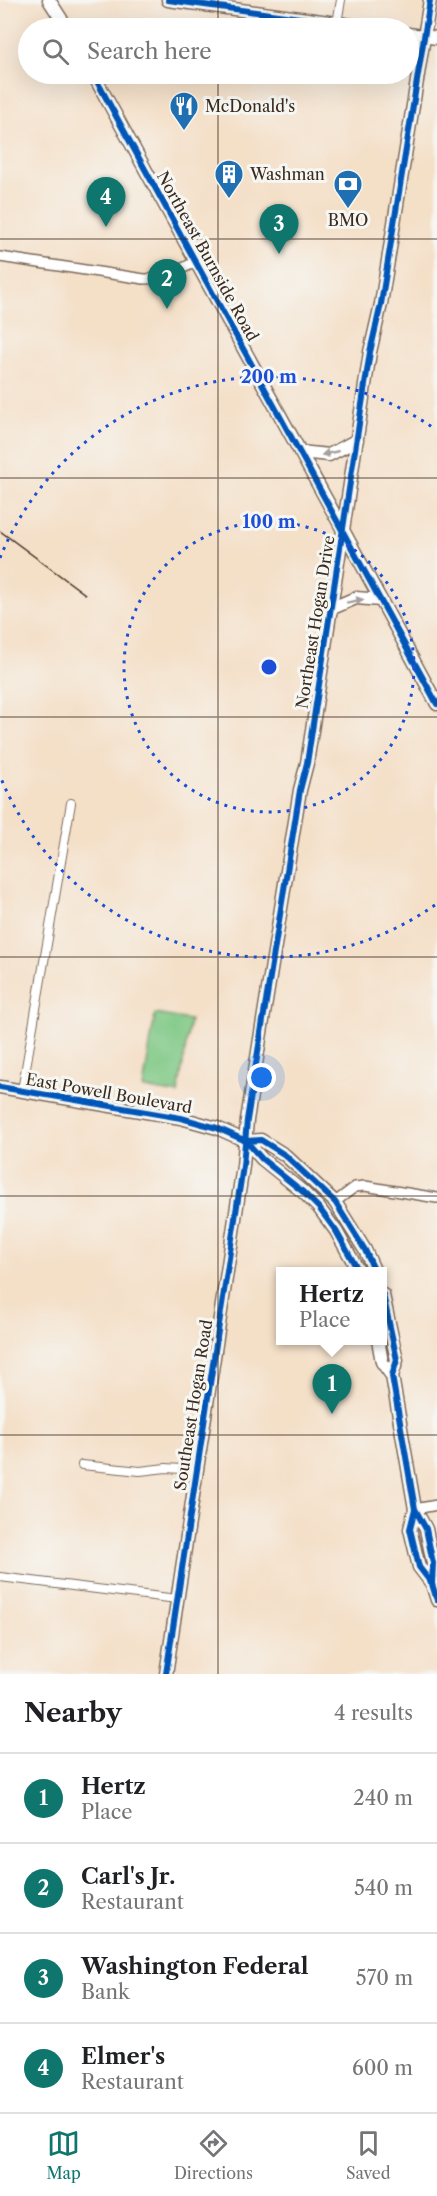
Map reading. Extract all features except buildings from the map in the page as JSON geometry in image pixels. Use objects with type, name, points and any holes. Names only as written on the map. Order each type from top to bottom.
[{"type":"main road","points":[[49,0],[61,18]]},
{"type":"main road","points":[[168,0],[296,18]]},
{"type":"main road","name":"Northeast Hogan Drive","points":[[246,1141],[370,352],[431,37],[430,0]]},
{"type":"main road","name":"Northeast Burnside Road","points":[[99,84],[437,704]]},
{"type":"main road","points":[[300,452],[329,455],[357,440]]},
{"type":"main road","points":[[330,609],[356,598],[381,600]]},
{"type":"main road","name":"East Powell Boulevard","points":[[0,1087],[181,1118],[217,1128],[246,1141],[262,1159],[319,1208],[357,1267]]},
{"type":"main road","name":"East Powell Boulevard","points":[[246,1141],[261,1140],[285,1155],[335,1202],[365,1250],[373,1267]]},
{"type":"main road","name":"Southeast Hogan Road","points":[[166,1674],[246,1141]]},
{"type":"main road","points":[[351,1255],[365,1250]]},
{"type":"main road","points":[[387,1314],[397,1360],[392,1376]]},
{"type":"main road","points":[[379,1345],[382,1362],[392,1376],[415,1509],[426,1529],[433,1563],[432,1584],[437,1600]]},
{"type":"street","points":[[339,18],[342,0]]},
{"type":"street","points":[[0,257],[144,279],[162,277],[196,261]]},
{"type":"street","points":[[22,1090],[71,802]]},
{"type":"street","points":[[335,1202],[360,1186],[437,1198]]},
{"type":"street","points":[[82,1465],[140,1471],[166,1468],[197,1470]]},
{"type":"street","points":[[415,1509],[437,1505]]},
{"type":"street","points":[[0,1577],[177,1599]]},
{"type":"green space","points":[[155,1014],[190,1020],[178,1094],[143,1088]]},
{"type":"tram line","points":[[0,531],[85,594]]},
{"type":"cycle path","points":[[168,0],[300,18]]},
{"type":"cycle path","points":[[419,68],[430,0]]},
{"type":"cycle path","points":[[98,84],[437,704]]},
{"type":"cycle path","points":[[166,1674],[243,1166],[247,1120],[300,790],[307,763],[370,352],[381,304],[416,84]]},
{"type":"cycle path","points":[[0,1087],[181,1118],[217,1128],[246,1141],[262,1159],[319,1208],[336,1231],[356,1267]]},
{"type":"cycle path","points":[[246,1141],[261,1140],[285,1155],[335,1202],[365,1250],[373,1267]]},
{"type":"cycle path","points":[[387,1314],[397,1360],[392,1376],[415,1509],[426,1529],[433,1563],[432,1584]]},
{"type":"cycle path","points":[[415,1509],[410,1529],[419,1567],[432,1584],[437,1600]]},
{"type":"place","name":"McDonald's","points":[[184,132]]},
{"type":"place","name":"Washman","points":[[229,200]]},
{"type":"place","name":"BMO","points":[[348,210]]},
{"type":"place","name":"Elmer's","points":[[106,227]]},
{"type":"place","name":"Washington Federal","points":[[279,254]]},
{"type":"place","name":"Carl's Jr.","points":[[167,309]]},
{"type":"place","name":"Hertz","points":[[332,1414]]}]
